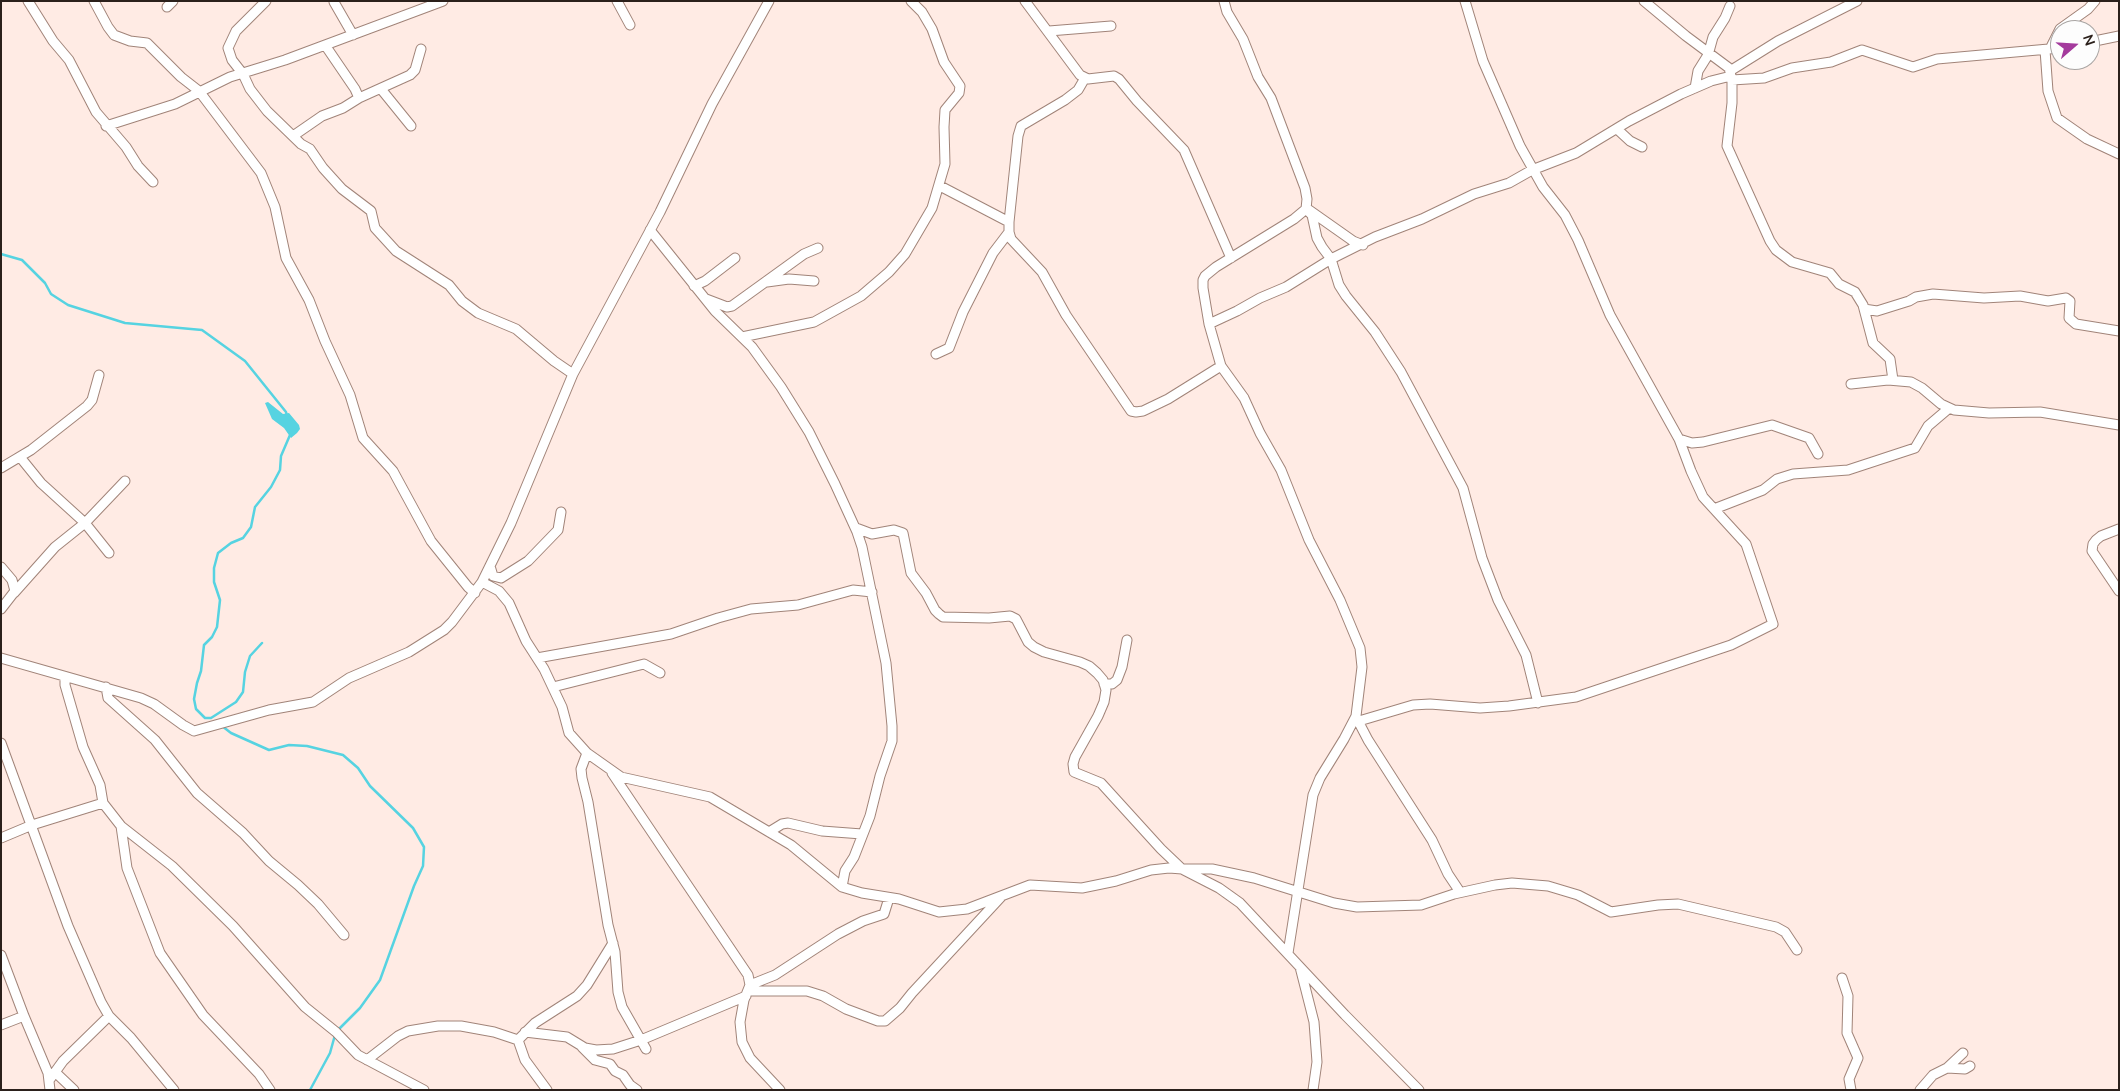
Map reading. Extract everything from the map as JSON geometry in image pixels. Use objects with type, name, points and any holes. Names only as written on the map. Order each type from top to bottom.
[{"type":"street","points":[[94,1],[108,26],[117,37],[148,43],[180,77],[199,91],[265,180],[275,207],[286,258],[309,300],[350,395],[364,438],[393,471],[431,541],[475,593]]},
{"type":"street","points":[[266,1],[236,31],[228,48],[232,60],[243,74],[258,101],[293,136],[310,149],[323,168],[342,189],[371,211],[375,228],[396,251],[449,285],[462,301],[478,313],[516,329],[554,362],[573,374]]},
{"type":"street","points":[[106,126],[186,100],[199,91],[353,35],[418,5],[442,1]]},
{"type":"street","points":[[617,1],[630,25]]},
{"type":"street","points":[[1,658],[106,688],[154,704],[194,731],[242,717],[312,702],[349,678],[409,652],[444,630],[482,582],[511,523],[573,374],[650,230],[712,104],[769,1]]},
{"type":"street","points":[[742,337],[814,322],[861,296],[889,272],[905,254],[932,208],[945,164],[945,110],[959,93],[960,86],[947,67],[932,29],[922,12],[911,1]]},
{"type":"street","points":[[1025,1],[1074,68],[1088,79],[1114,76],[1119,79],[1137,101],[1184,150],[1231,258]]},
{"type":"street","points":[[1224,1],[1226,12],[1243,39],[1258,77],[1275,107],[1305,188],[1306,209],[1312,215],[1320,242],[1331,259],[1339,285],[1375,332],[1401,372],[1462,488],[1482,558],[1498,600],[1526,654],[1538,703]]},
{"type":"street","points":[[1357,719],[1413,705],[1430,704],[1480,708],[1538,703],[1576,697],[1731,645],[1773,624],[1746,544],[1714,509],[1697,486],[1679,439],[1610,315],[1578,240],[1565,215],[1532,170],[1498,99],[1465,1]]},
{"type":"street","points":[[1644,1],[1708,53],[1727,65],[1731,75],[1727,146],[1770,241],[1776,250],[1792,262],[1830,273],[1839,284],[1855,292],[1864,309],[1871,340],[1890,358],[1893,380]]},
{"type":"street","points":[[1209,324],[1286,287],[1331,259],[1363,245],[1375,237],[1422,219],[1474,194],[1508,183],[1532,170],[1576,154],[1617,129],[1695,88],[1731,75],[1778,41],[1857,1]]},
{"type":"street","points":[[2095,1],[2088,9],[2060,29],[2048,50],[2048,92],[2057,118],[2087,140],[2119,154]]},
{"type":"street","points":[[32,2],[53,40],[69,60],[96,112],[106,126],[116,134],[138,166],[153,182]]},
{"type":"street","points":[[334,2],[353,35]]},
{"type":"street","points":[[1695,88],[1698,71],[1708,53],[1713,37],[1730,6]]},
{"type":"street","points":[[1048,31],[1111,26]]},
{"type":"street","points":[[2100,40],[2119,36]]},
{"type":"street","points":[[325,45],[359,98]]},
{"type":"street","points":[[293,136],[322,116],[343,108],[359,98],[413,73],[421,49]]},
{"type":"street","points":[[1731,75],[1764,78],[1792,68],[1842,59],[1862,50],[1914,67],[1932,60],[2048,50]]},
{"type":"street","points":[[1085,78],[1078,90],[1065,100],[1021,126],[1018,136],[1009,232],[1016,245],[1042,272],[1066,315],[1130,411],[1143,410],[1168,398],[1221,366]]},
{"type":"street","points":[[381,89],[411,126]]},
{"type":"street","points":[[1617,129],[1630,141],[1642,147]]},
{"type":"street","points":[[940,186],[1009,222]]},
{"type":"street","points":[[1306,209],[1363,245]]},
{"type":"street","points":[[1288,953],[1313,795],[1320,778],[1357,719],[1362,656],[1340,600],[1309,540],[1281,470],[1260,433],[1244,398],[1221,366],[1209,324],[1203,280],[1208,273],[1306,209]]},
{"type":"street","points":[[650,230],[672,255],[694,286],[742,337],[781,387],[809,432],[856,528],[872,592],[886,663],[892,714],[892,741],[880,776],[870,816],[854,857],[845,871],[842,887]]},
{"type":"street","points":[[936,354],[949,348],[963,312],[993,253],[1009,232]]},
{"type":"street","points":[[705,299],[727,307],[732,306],[804,254],[818,248]]},
{"type":"street","points":[[694,286],[705,281],[735,258]]},
{"type":"street","points":[[766,282],[789,279],[814,281]]},
{"type":"street","points":[[1864,309],[1877,310],[1909,301],[1916,297],[1932,294],[1984,298],[2020,296],[2048,301],[2066,298],[2070,301],[2068,314],[2072,322],[2119,331]]},
{"type":"street","points":[[1,468],[20,457],[87,406],[92,400],[100,375]]},
{"type":"street","points":[[1851,384],[1893,380],[1916,385],[1948,409],[1989,413],[2040,412],[2119,425]]},
{"type":"street","points":[[1714,509],[1763,490],[1784,477],[1793,474],[1848,470],[1915,448],[1928,426],[1948,409]]},
{"type":"street","points":[[1679,439],[1692,443],[1703,442],[1772,425],[1809,438],[1818,454]]},
{"type":"street","points":[[20,457],[41,482],[85,523],[109,553]]},
{"type":"street","points":[[1,609],[54,547],[85,523],[125,482]]},
{"type":"street","points":[[490,566],[494,576],[501,578],[528,561],[558,530],[561,512]]},
{"type":"street","points":[[856,528],[872,534],[894,530],[903,533],[910,572],[943,617],[989,618],[1010,616],[1016,619],[1028,642],[1034,647],[1089,666],[1104,684],[1106,690],[1104,702],[1075,757],[1073,764],[1074,772],[1101,782],[1145,832],[1182,869],[1219,888],[1240,903],[1345,1016],[1419,1090]]},
{"type":"street","points":[[2119,529],[2101,536],[2093,544],[2092,551],[2119,591]]},
{"type":"street","points":[[1,567],[12,580],[14,593]]},
{"type":"street","points":[[501,578],[508,603],[526,641],[553,687],[562,707],[569,732],[587,753],[621,777],[710,798],[791,845],[842,887],[862,893],[920,905],[939,912],[967,909],[1030,886],[1082,888],[1116,881],[1151,870],[1168,868],[1212,869],[1254,878],[1334,903],[1357,907],[1421,905],[1460,892],[1495,885],[1530,884],[1548,886],[1570,892],[1610,912],[1658,904],[1687,905],[1717,914],[1776,927],[1785,932],[1797,950]]},
{"type":"street","points":[[482,582],[499,591],[508,603]]},
{"type":"street","points":[[537,658],[672,634],[751,609],[798,605],[853,590],[872,592]]},
{"type":"street","points":[[1104,684],[1112,684],[1117,680],[1122,667],[1127,640]]},
{"type":"street","points":[[553,687],[644,664],[660,673]]},
{"type":"street","points":[[65,677],[65,685],[83,747],[100,785],[103,803],[121,826],[172,866],[233,926],[305,1007],[336,1032],[358,1055],[424,1090]]},
{"type":"street","points":[[106,688],[108,698],[155,740],[197,793],[243,833],[269,861],[318,904],[344,934]]},
{"type":"street","points":[[1357,719],[1381,762],[1432,840],[1448,874],[1460,892]]},
{"type":"street","points":[[1,743],[88,975],[109,1016],[131,1038],[174,1090]]},
{"type":"street","points":[[587,753],[582,769],[582,778],[588,802],[608,925],[617,960],[618,992],[621,1002],[646,1049]]},
{"type":"street","points":[[610,770],[748,975],[748,991],[740,1022],[742,1042],[750,1058],[780,1090]]},
{"type":"street","points":[[1,838],[32,825],[103,803]]},
{"type":"street","points":[[769,832],[782,824],[788,823],[822,832],[862,834]]},
{"type":"street","points":[[121,826],[126,868],[160,952],[203,1015],[259,1074],[270,1090]]},
{"type":"street","points":[[748,991],[807,992],[823,996],[846,1009],[878,1021],[885,1021],[900,1008],[1003,895]]},
{"type":"street","points":[[525,1032],[566,1037],[585,1048],[604,1050],[618,1048],[641,1040],[748,991],[838,934],[864,921],[884,914],[889,898]]},
{"type":"street","points":[[518,1040],[525,1032],[578,996],[613,943]]},
{"type":"street","points":[[1,955],[24,1016],[52,1075],[74,1090]]},
{"type":"street","points":[[1299,966],[1314,1022],[1317,1062],[1313,1090]]},
{"type":"street","points":[[1842,978],[1848,996],[1848,1032],[1858,1058],[1849,1079],[1851,1090]]},
{"type":"street","points":[[1,1024],[24,1016]]},
{"type":"street","points":[[50,1090],[52,1075],[75,1048],[109,1016]]},
{"type":"street","points":[[367,1060],[398,1036],[408,1031],[429,1027],[461,1026],[494,1032],[518,1040]]},
{"type":"street","points":[[518,1040],[525,1060],[547,1090]]},
{"type":"street","points":[[578,1044],[595,1060],[610,1064],[615,1072],[623,1076],[637,1090]]},
{"type":"street","points":[[1920,1090],[1928,1078],[1947,1068],[1963,1053]]},
{"type":"street","points":[[1947,1068],[1965,1069],[1970,1066]]},
{"type":"water","points":[[268,402],[283,414],[289,413],[299,425],[300,429],[291,438],[284,428],[272,419],[265,403]]},
{"type":"waterway","points":[[1,254],[22,260],[45,283],[51,294],[68,305],[125,323],[202,330],[245,361],[286,412],[287,416]]},
{"type":"waterway","points":[[262,643],[250,656],[245,672],[243,692],[236,702],[211,718],[205,718],[196,709],[194,699],[201,671],[204,645],[212,637],[217,627],[220,600],[214,582],[214,568],[218,553],[231,543],[243,538],[251,527],[255,507],[271,487],[280,470],[281,456],[290,435]]},
{"type":"waterway","points":[[222,726],[231,733],[269,750],[289,745],[307,746],[343,755],[358,768],[370,786],[413,828],[424,847],[423,866],[380,980],[360,1008],[338,1030]]},
{"type":"waterway","points":[[310,1090],[330,1053],[335,1035]]}]
